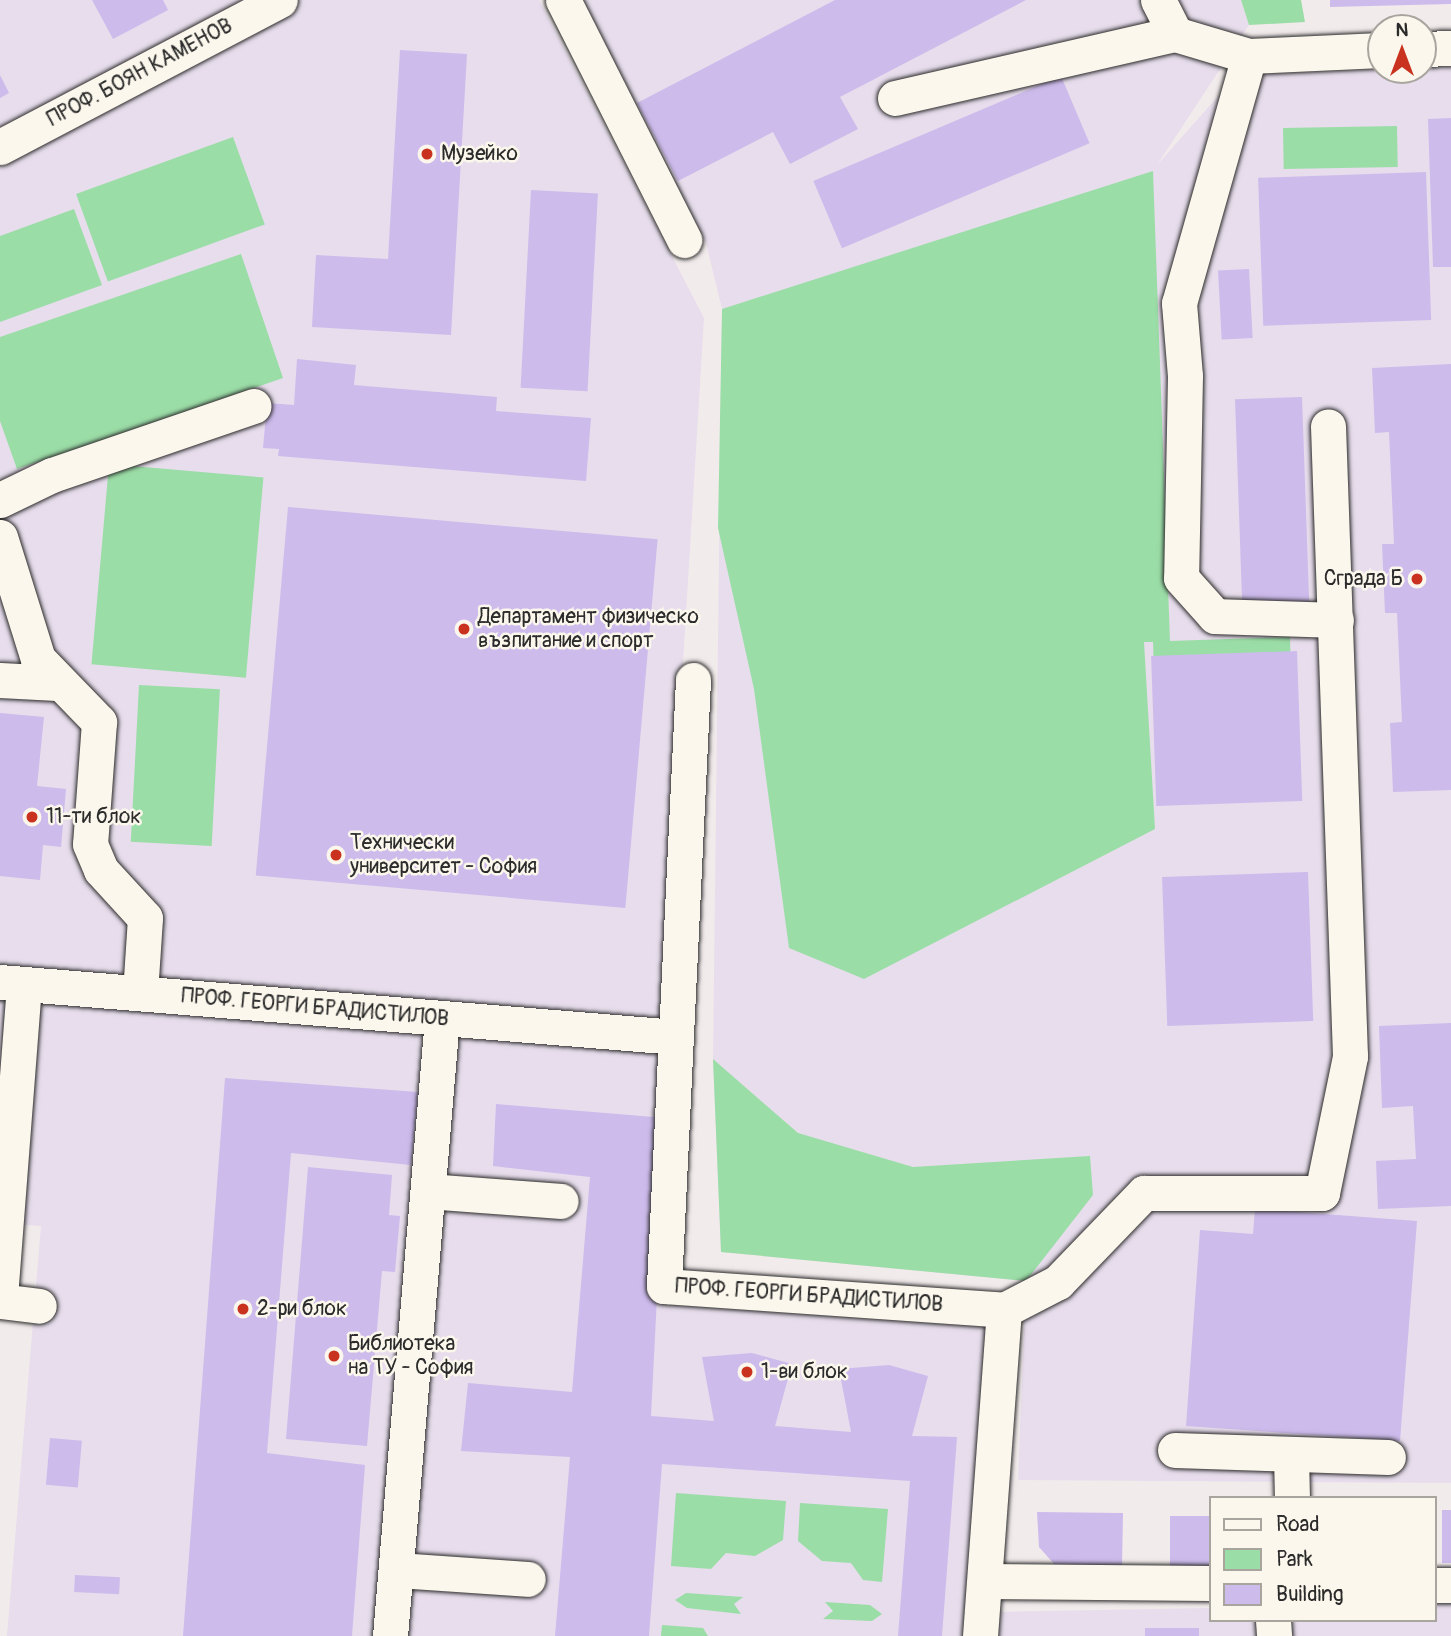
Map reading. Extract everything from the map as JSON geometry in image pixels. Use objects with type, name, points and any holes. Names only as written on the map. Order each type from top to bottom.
[{"type":"street","name":"ПРОФ. БОЯН КАМЕНОВ","points":[[0,147],[281,0]]},
{"type":"street","points":[[563,0],[684,240]]},
{"type":"street","points":[[1158,0],[1175,34]]},
{"type":"street","points":[[894,98],[1175,34],[1249,56],[1367,52]]},
{"type":"street","points":[[1249,56],[1179,303],[1185,376],[1181,578],[1215,616],[1336,620]]},
{"type":"street","points":[[0,500],[52,475],[254,406]]},
{"type":"street","points":[[980,1636],[1004,1310],[1058,1282],[1144,1194],[1322,1193],[1350,1056],[1328,426]]},
{"type":"street","points":[[0,537],[21,619],[38,659],[57,683],[99,722],[89,844],[101,870],[145,918],[140,993]]},
{"type":"street","points":[[0,680],[57,683]]},
{"type":"street","points":[[676,1037],[693,680]]},
{"type":"street","points":[[12,983],[0,1299],[39,1306]]},
{"type":"street","name":"ПРОФ. ГЕОРГИ БРАДИСТИЛОВ","points":[[12,983],[676,1037],[664,1286],[1004,1310]]},
{"type":"street","points":[[390,1636],[442,1018]]},
{"type":"street","points":[[428,1191],[561,1201]]},
{"type":"street","points":[[1175,1450],[1388,1457]]},
{"type":"street","points":[[1291,1455],[1292,1496]]},
{"type":"street","points":[[397,1570],[528,1579]]},
{"type":"street","points":[[985,1581],[1210,1583]]},
{"type":"shaded area","name":"Технически университет - София","points":[[0,0],[539,0],[704,318],[644,1303],[990,1327],[964,1636],[7,1636],[41,1226],[0,1223]]},
{"type":"shaded area","points":[[576,0],[1241,0],[1249,25],[1157,165],[1237,75],[1367,70],[1367,84],[1437,84],[1437,68],[1451,67],[1451,1483],[1018,1480],[1026,1281],[721,1252],[713,1059],[722,309],[706,243]]},
{"type":"shaded area","points":[[1437,1604],[1451,1604],[1451,1636],[990,1636],[991,1612],[1210,1608],[1210,1622],[1437,1622]]},
{"type":"green space","points":[[1241,0],[1301,0],[1305,22],[1249,25]]},
{"type":"green space","points":[[1397,126],[1398,167],[1284,169],[1283,128]]},
{"type":"green space","points":[[233,137],[265,224],[108,282],[76,194]]},
{"type":"green space","points":[[1153,171],[1170,641],[1290,637],[1294,794],[1158,798],[1153,642],[1144,642],[1155,829],[864,979],[789,948],[754,689],[718,528],[722,309]]},
{"type":"green space","points":[[74,209],[102,285],[0,322],[0,236]]},
{"type":"green space","points":[[241,254],[283,378],[17,469],[0,421],[0,337]]},
{"type":"green space","points":[[109,464],[263,478],[246,678],[91,664]]},
{"type":"green space","points":[[139,685],[220,689],[212,846],[131,842]]},
{"type":"green space","points":[[713,1059],[798,1133],[913,1167],[1090,1156],[1093,1195],[1026,1281],[721,1252]]},
{"type":"green space","points":[[676,1493],[786,1501],[783,1540],[755,1556],[726,1553],[711,1569],[671,1566]]},
{"type":"green space","points":[[800,1503],[888,1509],[882,1582],[863,1580],[851,1563],[822,1561],[798,1541]]},
{"type":"green space","points":[[686,1593],[743,1597],[734,1604],[741,1614],[687,1608],[675,1600]]},
{"type":"green space","points":[[825,1602],[870,1605],[882,1614],[872,1621],[823,1619],[833,1611]]},
{"type":"green space","points":[[662,1625],[703,1628],[708,1636],[661,1636]]},
{"type":"building","points":[[92,0],[163,0],[168,10],[113,39]]},
{"type":"building","points":[[835,0],[1026,0],[840,97],[858,129],[790,164],[773,132],[678,181],[637,103]]},
{"type":"building","points":[[1330,0],[1451,0],[1451,4],[1330,7]]},
{"type":"building","name":"Музейко","points":[[400,50],[467,54],[451,335],[312,327],[316,255],[388,259]]},
{"type":"building","points":[[0,75],[9,93],[0,98]]},
{"type":"building","points":[[1061,76],[1090,143],[842,248],[813,181]]},
{"type":"building","points":[[1451,118],[1451,267],[1433,267],[1428,119]]},
{"type":"building","points":[[1426,172],[1431,320],[1263,326],[1258,178]]},
{"type":"building","points":[[531,190],[598,194],[588,391],[521,388]]},
{"type":"building","points":[[1249,269],[1253,338],[1222,340],[1218,271]]},
{"type":"building","points":[[297,359],[356,365],[354,385],[497,397],[496,411],[591,418],[586,481],[278,456],[279,449],[263,448],[267,403],[294,405]]},
{"type":"building","name":"Сграда Б","points":[[1451,364],[1451,790],[1393,792],[1390,723],[1402,722],[1397,613],[1385,613],[1382,544],[1394,544],[1389,432],[1375,433],[1372,368]]},
{"type":"building","points":[[1302,397],[1309,606],[1242,608],[1235,399]]},
{"type":"building","name":"Департамент физическо възпитание и спорт","points":[[288,507],[658,539],[625,908],[256,876]]},
{"type":"building","points":[[1297,651],[1302,801],[1156,806],[1151,656]]},
{"type":"building","name":"11-ти блок","points":[[0,713],[44,717],[37,786],[66,789],[61,847],[43,845],[40,880],[0,876]]},
{"type":"building","points":[[1308,872],[1313,1021],[1167,1026],[1162,877]]},
{"type":"building","points":[[1451,1023],[1451,1206],[1378,1209],[1376,1161],[1416,1159],[1413,1106],[1382,1108],[1379,1026]]},
{"type":"building","name":"2-ри блок","points":[[225,1078],[418,1092],[411,1165],[291,1153],[267,1453],[365,1465],[352,1636],[183,1636]]},
{"type":"building","name":"1-ви блок","points":[[496,1104],[666,1118],[651,1416],[714,1421],[702,1357],[752,1353],[792,1364],[775,1426],[851,1432],[839,1369],[889,1365],[928,1376],[912,1436],[957,1437],[942,1636],[898,1636],[910,1481],[662,1464],[649,1636],[555,1636],[570,1457],[461,1451],[468,1383],[572,1392],[590,1177],[493,1166]]},
{"type":"building","name":"Библиотека на ТУ - София","points":[[308,1167],[392,1175],[389,1215],[400,1216],[395,1272],[382,1271],[367,1446],[286,1439]]},
{"type":"building","points":[[1255,1209],[1417,1221],[1400,1441],[1186,1426],[1200,1230],[1253,1234]]},
{"type":"building","points":[[50,1438],[82,1441],[78,1488],[46,1485]]},
{"type":"building","points":[[1442,1510],[1451,1510],[1451,1563],[1442,1563]]},
{"type":"building","points":[[1037,1512],[1123,1513],[1122,1566],[1055,1565],[1039,1547]]},
{"type":"building","points":[[1170,1516],[1210,1516],[1210,1568],[1170,1568]]},
{"type":"building","points":[[75,1575],[120,1577],[119,1594],[74,1592]]},
{"type":"building","points":[[1145,1628],[1199,1628],[1199,1636],[1145,1636]]},
{"type":"place","name":"Музейко","points":[[427,154]]},
{"type":"place","name":"Сграда Б","points":[[1417,579]]},
{"type":"place","name":"Департамент физическо възпитание и спорт","points":[[464,629]]},
{"type":"place","name":"11-ти блок","points":[[32,817]]},
{"type":"place","name":"Технически университет - София","points":[[336,855]]},
{"type":"place","name":"2-ри блок","points":[[243,1309]]},
{"type":"place","name":"Библиотека на ТУ - София","points":[[334,1356]]},
{"type":"place","name":"1-ви блок","points":[[747,1372]]}]
